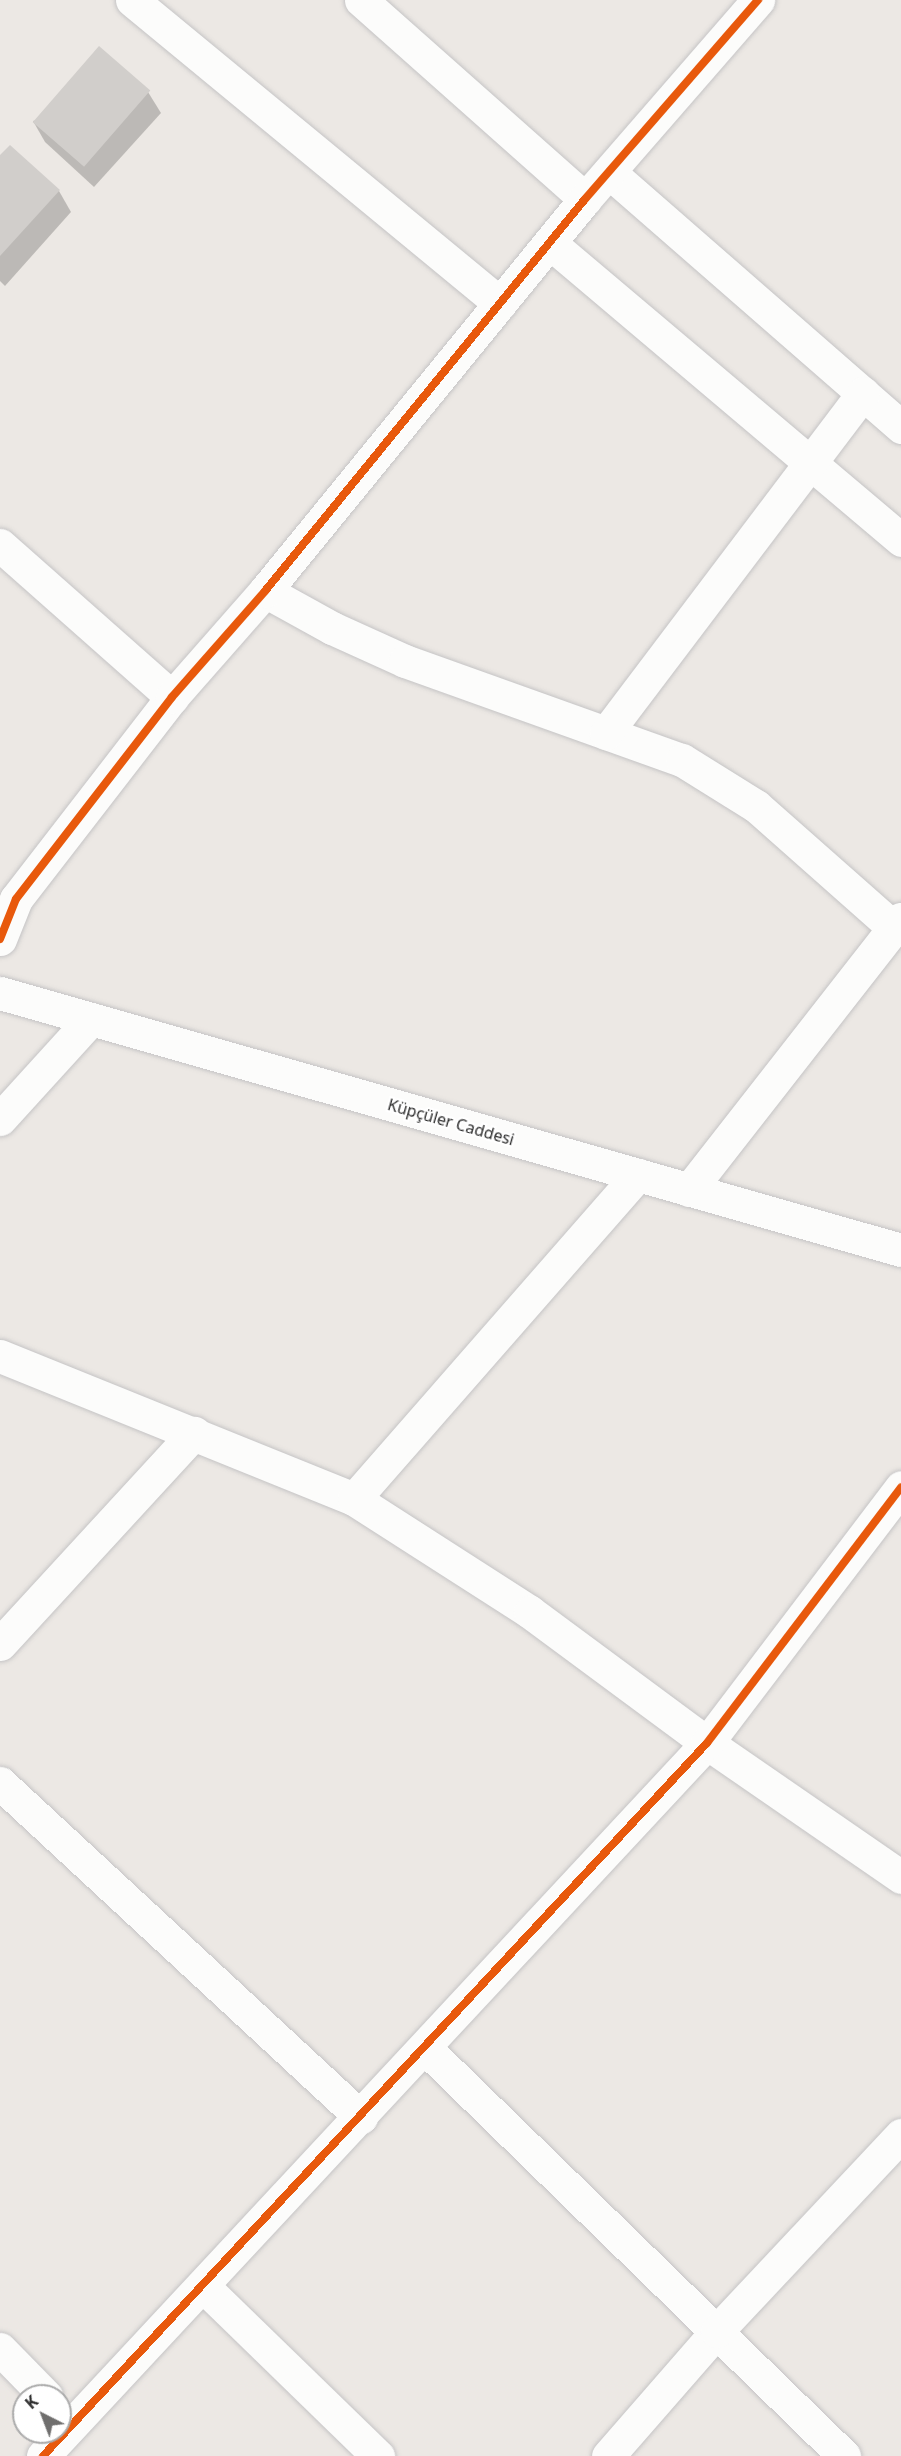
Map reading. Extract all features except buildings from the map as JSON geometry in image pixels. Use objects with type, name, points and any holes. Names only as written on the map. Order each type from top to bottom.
[{"type":"street","points":[[132,0],[500,303]]},
{"type":"street","points":[[361,0],[585,200]]},
{"type":"street","points":[[0,939],[16,899],[172,697],[265,591],[585,200],[758,0]]},
{"type":"street","points":[[609,172],[901,427]]},
{"type":"street","points":[[550,243],[901,540]]},
{"type":"street","points":[[606,733],[812,465],[862,393]]},
{"type":"street","points":[[0,545],[172,697]]},
{"type":"street","points":[[265,591],[332,628],[405,661],[682,760],[756,806],[898,924],[689,1190]]},
{"type":"street","name":"Küpçüler Caddesi","points":[[0,993],[901,1250]]},
{"type":"street","points":[[0,1119],[91,1019]]},
{"type":"street","points":[[354,1499],[638,1175]]},
{"type":"street","points":[[0,1356],[354,1499],[530,1612],[707,1743],[901,1877]]},
{"type":"street","points":[[0,1644],[194,1433]]},
{"type":"street","points":[[72,2412],[204,2287],[707,1743],[901,1487]]},
{"type":"street","points":[[0,1783],[361,2117]]},
{"type":"street","points":[[425,2048],[843,2456]]},
{"type":"street","points":[[608,2456],[717,2331],[901,2135]]},
{"type":"street","points":[[204,2287],[378,2456]]},
{"type":"street","points":[[0,2349],[34,2384]]},
{"type":"cycle path","points":[[0,939],[16,899],[172,697],[265,591],[585,199],[758,0]]},
{"type":"cycle path","points":[[43,2456],[707,1743],[901,1487]]}]
